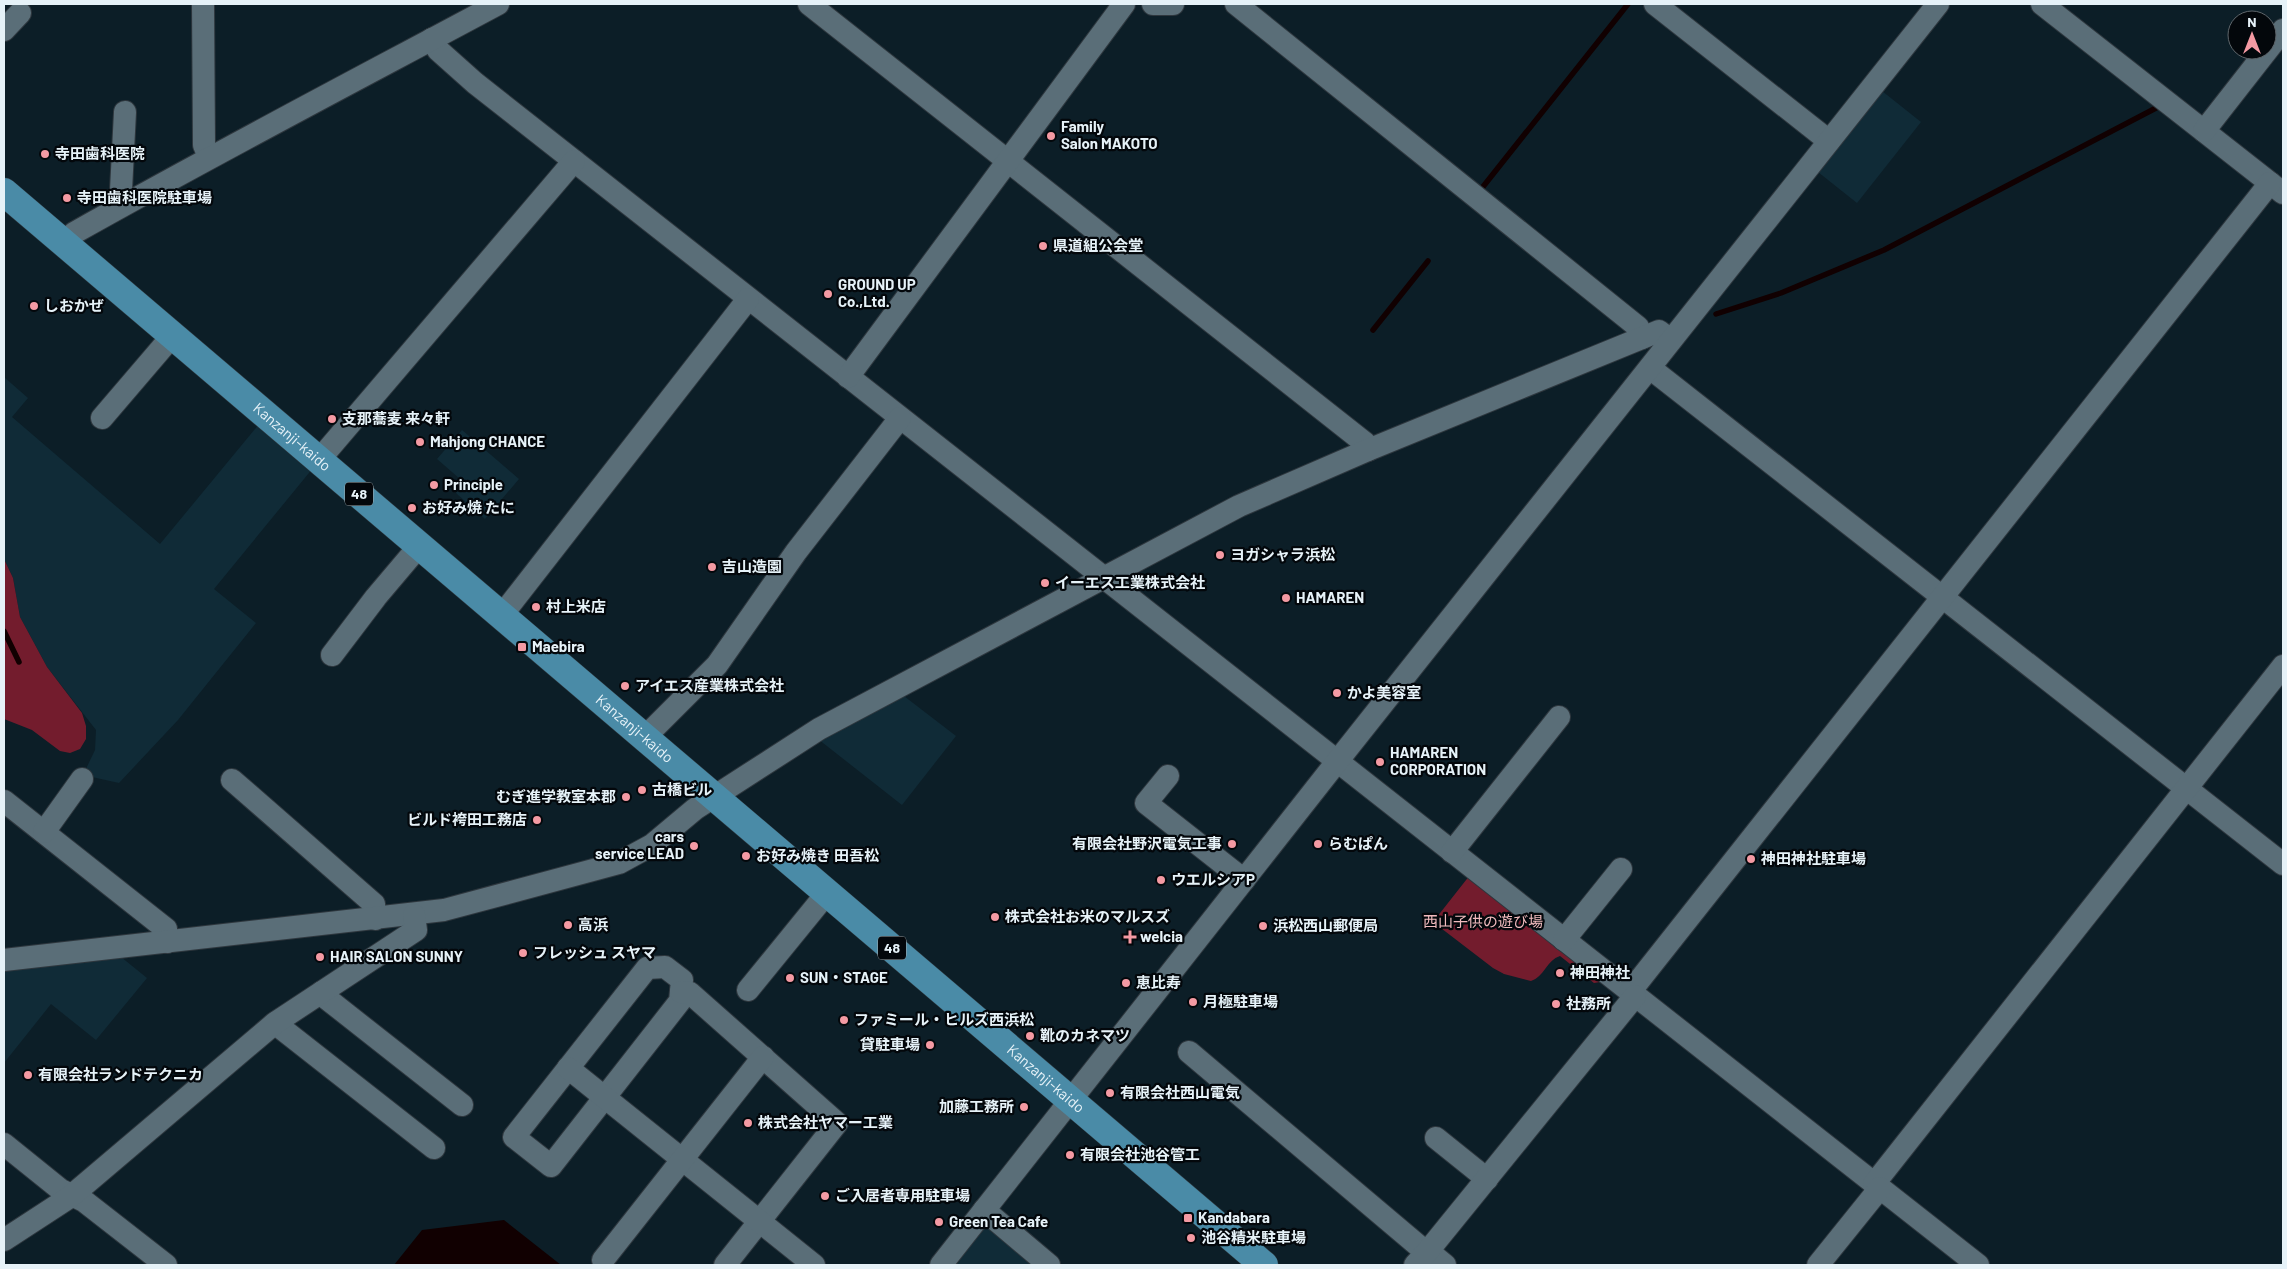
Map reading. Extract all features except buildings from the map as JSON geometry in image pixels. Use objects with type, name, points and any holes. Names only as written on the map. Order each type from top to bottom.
[{"type":"main road","name":"Kanzanji-kaido","points":[[4,192],[1264,1265]]},
{"type":"street","points":[[203,4],[204,145],[209,157]]},
{"type":"street","points":[[65,244],[74,233],[209,157],[276,124],[498,4]]},
{"type":"street","points":[[809,4],[1365,443],[1368,450]]},
{"type":"street","points":[[848,377],[1124,4]]},
{"type":"street","points":[[1153,4],[1173,4]]},
{"type":"street","points":[[1236,4],[1638,327],[1642,338]]},
{"type":"street","points":[[1655,4],[1829,141]]},
{"type":"street","points":[[941,1265],[1337,761],[1938,4]]},
{"type":"street","points":[[1189,1052],[1429,1259],[1487,1179],[1943,597],[2277,188],[2042,4]]},
{"type":"street","points":[[4,30],[20,13]]},
{"type":"street","points":[[2204,131],[2283,30]]},
{"type":"street","points":[[432,39],[438,50],[476,83],[748,299],[1978,1265]]},
{"type":"street","points":[[125,112],[121,190],[128,202]]},
{"type":"street","points":[[319,460],[574,161]]},
{"type":"street","points":[[502,615],[748,299]]},
{"type":"street","points":[[4,960],[414,915],[469,905],[619,863],[652,845],[714,796],[819,729],[1240,506],[1368,450],[1659,331],[1671,340]]},
{"type":"street","points":[[102,418],[173,335]]},
{"type":"street","points":[[1650,368],[2283,864]]},
{"type":"street","points":[[646,737],[717,666],[796,552],[900,418]]},
{"type":"street","points":[[332,655],[376,597],[420,545]]},
{"type":"street","points":[[1818,1265],[1877,1186],[2283,666]]},
{"type":"street","points":[[1452,852],[1559,717]]},
{"type":"street","points":[[1168,776],[1146,803],[1244,880]]},
{"type":"street","points":[[44,832],[82,779]]},
{"type":"street","points":[[232,780],[374,904],[376,919]]},
{"type":"street","points":[[4,801],[166,929],[167,942]]},
{"type":"street","points":[[1564,940],[1621,868]]},
{"type":"street","points":[[748,990],[828,893]]},
{"type":"street","points":[[4,1240],[73,1195],[277,1022],[416,930],[414,915]]},
{"type":"street","points":[[665,967],[682,980],[681,992],[680,1001],[551,1166],[514,1137],[647,968],[665,967]]},
{"type":"street","points":[[322,992],[326,998],[462,1105]]},
{"type":"street","points":[[681,992],[690,993],[837,1123],[725,1265]]},
{"type":"street","points":[[277,1022],[281,1028],[434,1148]]},
{"type":"street","points":[[603,1260],[763,1057]]},
{"type":"street","points":[[568,1068],[814,1265]]},
{"type":"street","points":[[1436,1138],[1487,1179]]},
{"type":"street","points":[[4,1144],[61,1190],[84,1201],[166,1265]]},
{"type":"street","points":[[984,1210],[1049,1265]]},
{"type":"shaded area","points":[[1882,91],[1921,122],[1857,203],[1818,172]]},
{"type":"shaded area","points":[[4,377],[28,398],[12,417],[160,544],[260,423],[313,468],[214,589],[256,623],[178,720],[119,783],[83,775],[95,750],[96,730],[47,667],[20,617],[13,578],[4,559]]},
{"type":"shaded area","points":[[462,430],[519,479],[485,519],[457,494],[453,488],[460,479],[437,459]]},
{"type":"shaded area","points":[[900,693],[956,736],[902,805],[818,739]]},
{"type":"shaded area","points":[[121,957],[147,978],[96,1040],[51,1004],[4,1063],[4,970]]},
{"type":"shaded area","points":[[504,1220],[561,1265],[394,1265],[422,1230]]},
{"type":"shaded area","points":[[988,1223],[1042,1265],[955,1265]]},
{"type":"green space","points":[[4,559],[13,578],[20,617],[47,667],[82,713],[86,726],[86,739],[80,749],[70,753],[60,751],[32,730],[4,719]]},
{"type":"green space","name":"西山子供の遊び場","points":[[1470,875],[1600,979],[1600,982],[1594,983],[1560,956],[1531,981],[1504,974],[1493,968],[1433,922]]},
{"type":"waterway","points":[[1482,188],[1628,4]]},
{"type":"waterway","points":[[1716,314],[1781,293],[1884,250],[2156,108]]},
{"type":"waterway","points":[[1373,330],[1428,261]]},
{"type":"waterway","points":[[4,631],[19,662]]},
{"type":"place","name":"Family Salon MAKOTO","points":[[1051,136]]},
{"type":"place","name":"寺田歯科医院","points":[[45,154]]},
{"type":"place","name":"寺田歯科医院駐車場","points":[[67,198]]},
{"type":"place","name":"県道組公会堂","points":[[1043,246]]},
{"type":"place","name":"GROUND UP Co.,Ltd.","points":[[828,294]]},
{"type":"place","name":"しおかぜ","points":[[34,306]]},
{"type":"place","name":"支那蕎麦 来々軒","points":[[332,419]]},
{"type":"place","name":"Mahjong CHANCE","points":[[420,442]]},
{"type":"place","name":"Principle","points":[[434,485]]},
{"type":"place","name":"お好み焼 たに","points":[[412,508]]},
{"type":"place","name":"ヨガシャラ浜松","points":[[1220,555]]},
{"type":"place","name":"吉山造園","points":[[712,567]]},
{"type":"place","name":"イーエス工業株式会社","points":[[1045,583]]},
{"type":"place","name":"HAMAREN","points":[[1286,598]]},
{"type":"place","name":"村上米店","points":[[536,607]]},
{"type":"place","name":"Maebira","points":[[522,647]]},
{"type":"place","name":"アイエス産業株式会社","points":[[625,686]]},
{"type":"place","name":"かよ美容室","points":[[1337,693]]},
{"type":"place","name":"HAMAREN CORPORATION","points":[[1380,762]]},
{"type":"place","name":"古橋ビル","points":[[642,790]]},
{"type":"place","name":"むぎ進学教室本郡","points":[[626,797]]},
{"type":"place","name":"ビルド袴田工務店","points":[[537,820]]},
{"type":"place","name":"有限会社野沢電気工事","points":[[1232,844]]},
{"type":"place","name":"らむぱん","points":[[1318,844]]},
{"type":"place","name":"cars service LEAD","points":[[694,846]]},
{"type":"place","name":"お好み焼き 田吾松","points":[[746,856]]},
{"type":"place","name":"神田神社駐車場","points":[[1751,859]]},
{"type":"place","name":"ウエルシアP","points":[[1161,880]]},
{"type":"place","name":"株式会社お米のマルスズ","points":[[995,917]]},
{"type":"place","name":"高浜","points":[[568,925]]},
{"type":"place","name":"浜松西山郵便局","points":[[1263,926]]},
{"type":"place","name":"welcia","points":[[1130,937]]},
{"type":"place","name":"フレッシュ スヤマ","points":[[523,953]]},
{"type":"place","name":"HAIR SALON SUNNY","points":[[320,957]]},
{"type":"place","name":"神田神社","points":[[1560,973]]},
{"type":"place","name":"SUN・STAGE","points":[[790,978]]},
{"type":"place","name":"恵比寿","points":[[1126,983]]},
{"type":"place","name":"月極駐車場","points":[[1193,1002]]},
{"type":"place","name":"社務所","points":[[1556,1004]]},
{"type":"place","name":"ファミール・ヒルズ西浜松","points":[[844,1020]]},
{"type":"place","name":"靴のカネマツ","points":[[1030,1036]]},
{"type":"place","name":"貸駐車場","points":[[930,1045]]},
{"type":"place","name":"有限会社ランドテクニカ","points":[[28,1075]]},
{"type":"place","name":"有限会社西山電気","points":[[1110,1093]]},
{"type":"place","name":"加藤工務所","points":[[1024,1107]]},
{"type":"place","name":"株式会社ヤマー工業","points":[[748,1123]]},
{"type":"place","name":"有限会社池谷管工","points":[[1070,1155]]},
{"type":"place","name":"ご入居者専用駐車場","points":[[825,1196]]},
{"type":"place","name":"Kandabara","points":[[1188,1218]]},
{"type":"place","name":"Green Tea Cafe","points":[[939,1222]]},
{"type":"place","name":"池谷精米駐車場","points":[[1191,1238]]}]
